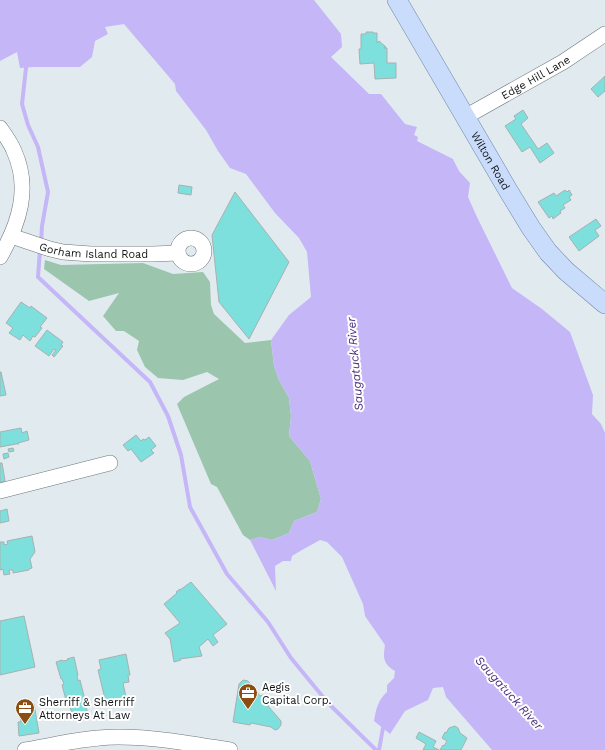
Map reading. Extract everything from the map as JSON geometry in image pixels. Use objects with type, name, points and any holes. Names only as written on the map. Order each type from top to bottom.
[{"type":"main road","name":"Wilton Road","points":[[397,0],[531,228],[543,245],[566,271],[605,304]]},
{"type":"street","name":"Edge Hill Lane","points":[[465,117],[563,62],[605,34]]},
{"type":"street","points":[[0,128],[14,152],[22,178],[22,203],[18,238],[1,253]]},
{"type":"street","name":"Gorham Island Road","points":[[18,238],[63,252],[91,254],[178,253]]},
{"type":"street","points":[[0,491],[110,463]]},
{"type":"street","points":[[34,749],[63,747],[104,738],[117,737],[169,740],[230,750]]},
{"type":"green space","points":[[45,260],[61,265],[143,263],[173,274],[203,272],[210,282],[211,305],[214,314],[245,343],[271,340],[274,366],[279,380],[289,398],[291,416],[289,436],[310,461],[321,499],[317,512],[294,521],[289,533],[272,540],[260,537],[250,540],[243,535],[217,487],[211,484],[177,404],[184,397],[219,379],[207,372],[183,380],[158,378],[145,367],[137,350],[139,341],[124,331],[116,331],[103,316],[119,293],[89,301],[44,269]]},
{"type":"water","name":"Saugatuck River","points":[[0,0],[314,0],[341,34],[342,47],[331,57],[369,94],[381,94],[405,124],[417,127],[414,135],[418,137],[417,141],[453,159],[459,171],[470,183],[468,197],[512,288],[542,309],[570,332],[593,395],[592,414],[601,424],[605,433],[605,750],[492,750],[446,697],[443,687],[433,688],[428,700],[405,711],[390,734],[374,721],[378,705],[381,698],[387,692],[387,685],[394,678],[395,671],[386,663],[384,657],[385,645],[365,616],[363,604],[342,557],[327,542],[320,540],[292,556],[291,561],[283,561],[275,566],[276,591],[250,540],[260,537],[272,540],[289,533],[294,521],[317,512],[321,499],[310,461],[289,436],[291,416],[289,398],[279,380],[274,366],[271,340],[289,315],[311,297],[307,252],[299,238],[275,213],[246,174],[230,168],[206,130],[176,91],[175,84],[124,24],[105,27],[108,34],[95,41],[92,57],[80,67],[20,68],[17,52],[0,61]]},
{"type":"building","points":[[366,32],[377,33],[377,43],[379,41],[386,47],[384,48],[387,48],[387,63],[396,63],[396,78],[375,79],[374,63],[360,64],[359,49],[361,49],[361,34],[366,34]]},
{"type":"building","points":[[605,76],[605,91],[598,97],[591,89]]},
{"type":"building","points":[[523,110],[528,118],[521,124],[538,149],[547,143],[554,153],[540,163],[530,147],[522,152],[505,126],[516,119],[514,116]]},
{"type":"building","points":[[179,185],[192,187],[191,195],[178,193]]},
{"type":"building","points":[[565,190],[567,192],[569,190],[572,195],[569,197],[571,200],[563,205],[565,208],[560,211],[561,213],[553,219],[552,216],[549,218],[538,202],[554,193],[556,196]]},
{"type":"building","points":[[235,192],[289,262],[249,339],[219,302],[212,235]]},
{"type":"building","points":[[596,219],[601,226],[595,230],[599,236],[579,251],[569,237]]},
{"type":"building","points":[[21,302],[30,308],[31,306],[47,318],[40,327],[42,328],[30,341],[23,335],[20,340],[9,333],[13,328],[6,323]]},
{"type":"building","points":[[47,330],[63,342],[61,345],[63,346],[54,357],[52,355],[56,350],[54,349],[49,356],[35,346]]},
{"type":"building","points":[[0,372],[6,395],[0,396]]},
{"type":"building","points":[[21,428],[22,433],[27,431],[29,440],[18,443],[19,444],[0,447],[0,432]]},
{"type":"building","points":[[136,435],[141,441],[149,437],[156,446],[151,450],[154,453],[141,462],[131,449],[128,451],[123,445]]},
{"type":"building","points":[[13,448],[14,451],[9,452],[8,449]]},
{"type":"building","points":[[8,453],[9,457],[4,459],[3,454]]},
{"type":"building","points":[[0,463],[2,463],[5,481],[1,482],[1,484],[0,484]]},
{"type":"building","points":[[7,509],[9,521],[0,523],[0,511]]},
{"type":"building","points":[[32,536],[35,552],[30,559],[32,568],[13,573],[13,570],[9,570],[10,574],[4,575],[3,569],[0,570],[0,542],[4,542],[4,545],[8,544],[7,541]]},
{"type":"building","points":[[191,582],[227,624],[213,635],[218,642],[213,646],[208,639],[199,647],[202,656],[180,659],[181,660],[174,662],[170,638],[165,633],[180,623],[164,604],[177,593],[176,592]]},
{"type":"building","points":[[24,616],[35,667],[0,675],[0,621]]},
{"type":"building","points":[[126,654],[130,675],[128,675],[129,682],[123,683],[127,702],[114,704],[113,702],[106,703],[98,670],[101,669],[99,660]]},
{"type":"building","points":[[74,657],[78,681],[80,680],[88,715],[75,718],[74,714],[72,714],[69,703],[67,704],[62,685],[64,684],[56,662],[68,660],[67,659]]},
{"type":"building","points":[[243,680],[248,681],[260,696],[264,695],[269,697],[271,703],[268,706],[281,721],[281,725],[278,729],[275,730],[271,727],[251,723],[250,725],[233,722],[239,684]]},
{"type":"building","points":[[34,704],[39,733],[19,736],[18,722],[21,722],[19,710],[23,709],[23,705]]},
{"type":"building","points":[[455,726],[458,728],[460,733],[467,738],[461,750],[440,750],[447,741],[442,738],[445,732],[446,733],[449,728]]},
{"type":"building","points":[[419,732],[436,741],[433,747],[439,750],[423,750],[426,744],[416,738]]},
{"type":"waterway","points":[[27,63],[22,104],[28,125],[38,147],[48,192],[42,226],[41,243]]},
{"type":"waterway","points":[[40,250],[38,277],[150,382],[168,416],[181,455],[190,507],[227,574],[268,622],[291,658],[328,703],[376,750]]},
{"type":"waterway","points":[[379,750],[383,728],[386,723]]},
{"type":"place","name":"Aegis Capital Corp.","points":[[248,710]]},
{"type":"place","name":"Sherriff & Sherriff Attorneys At Law","points":[[25,725]]}]
